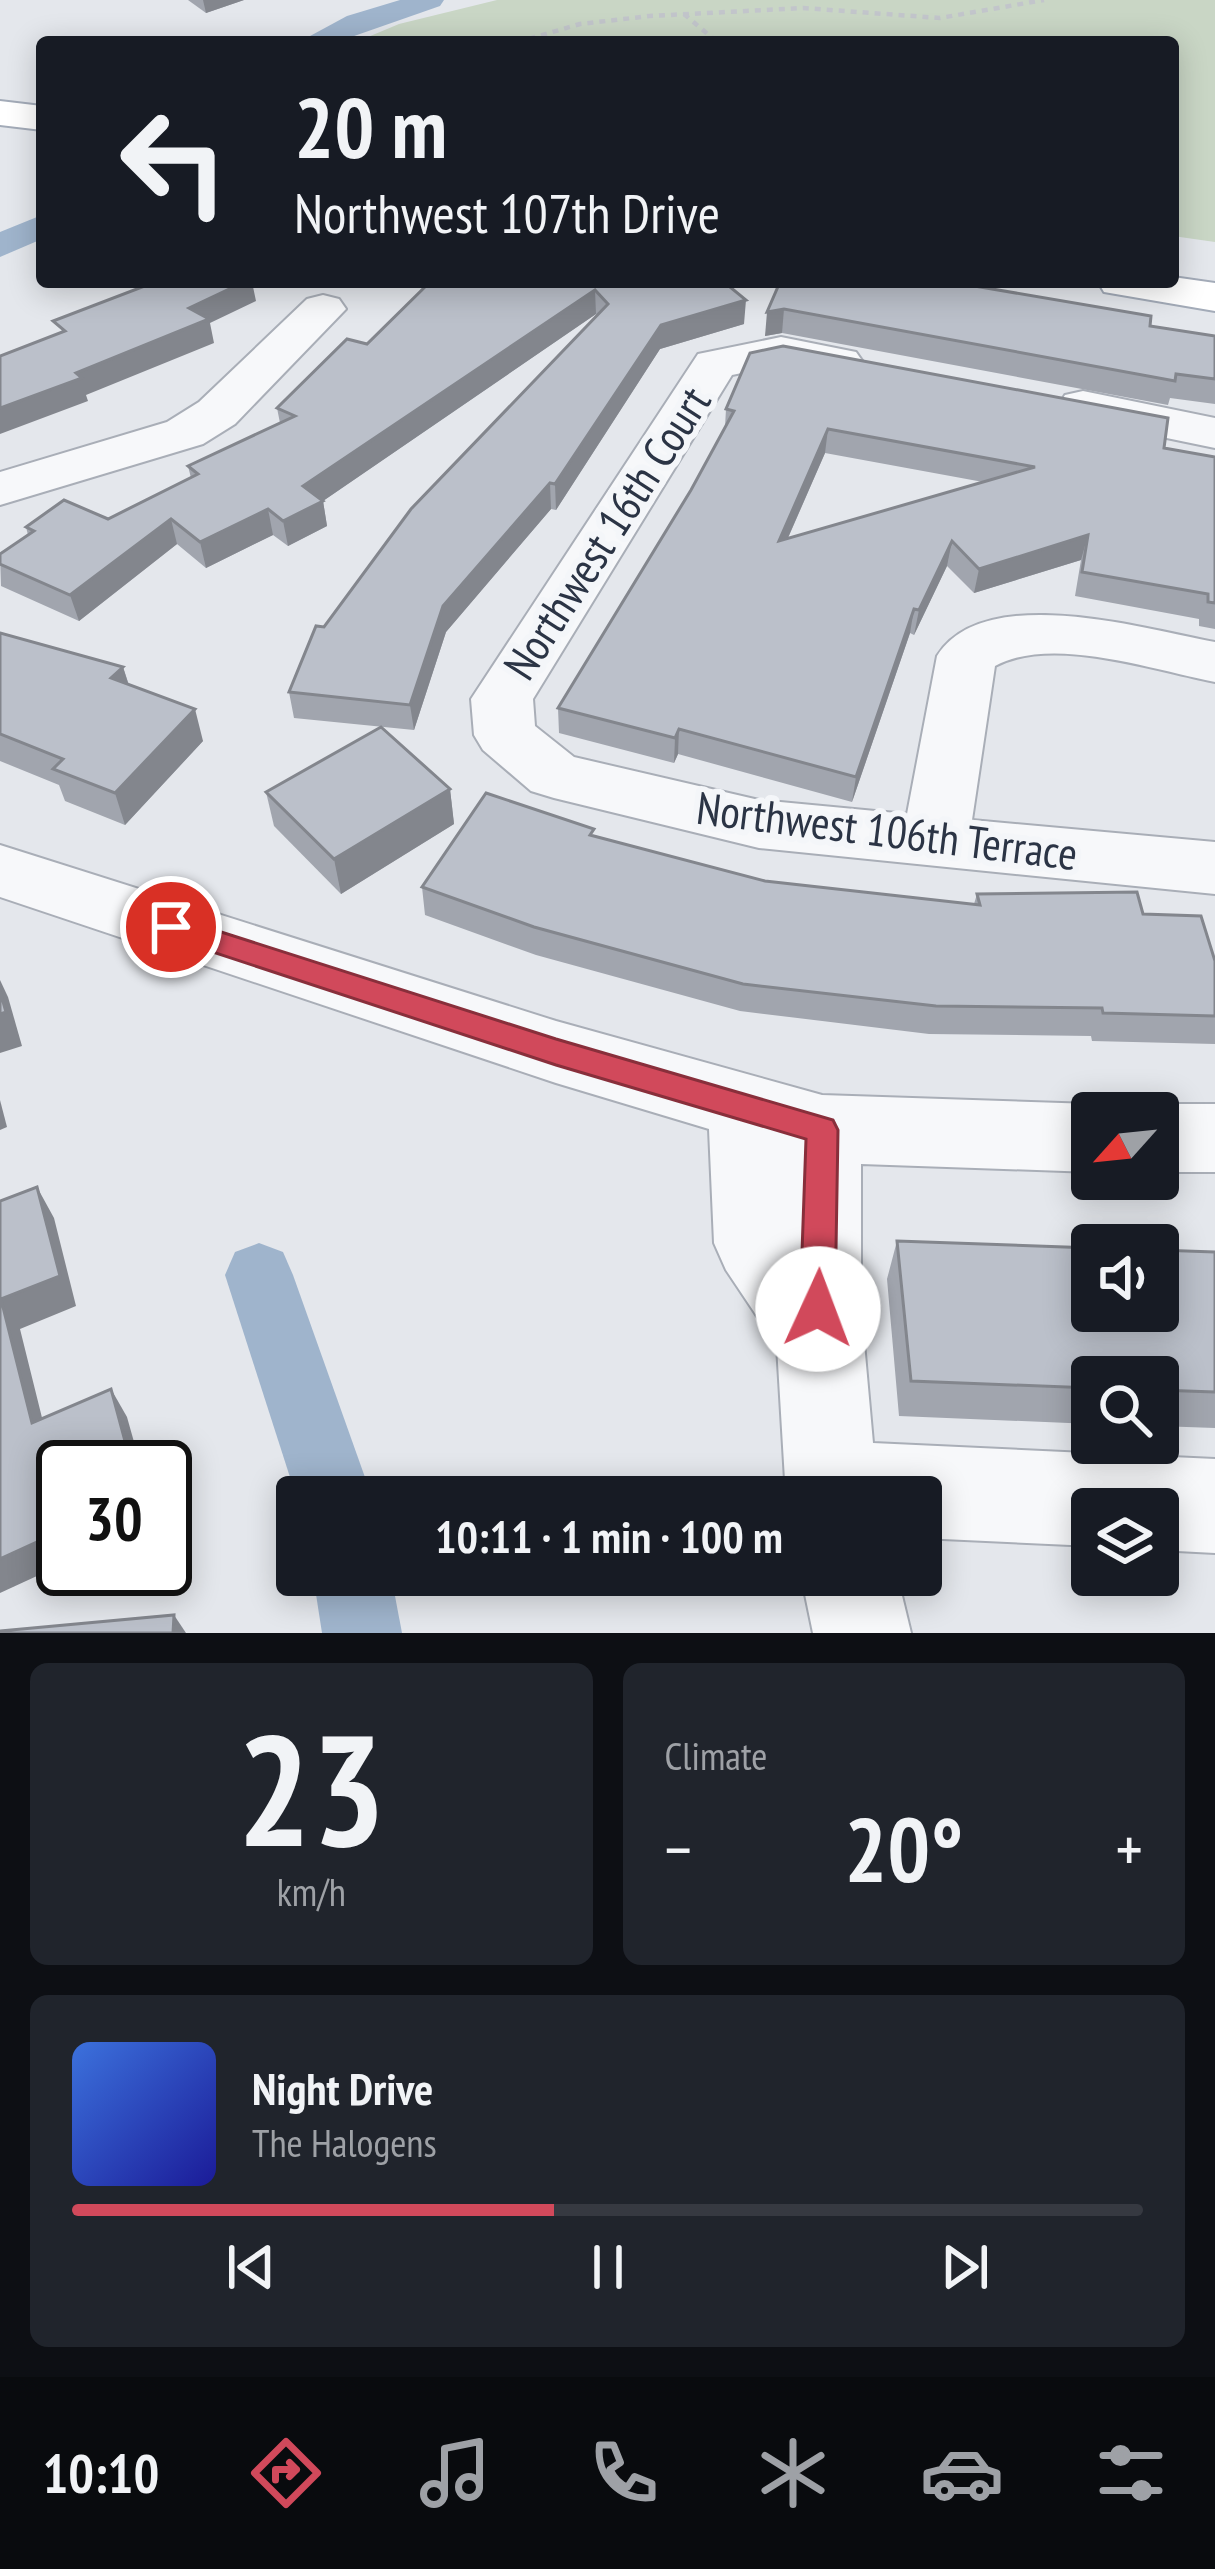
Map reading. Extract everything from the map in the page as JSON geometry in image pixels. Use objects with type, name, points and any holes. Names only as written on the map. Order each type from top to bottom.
[{"type":"main road","points":[[0,84],[36,87]]},
{"type":"main road","points":[[0,113],[36,117]]},
{"type":"main road","points":[[1179,259],[1215,264]]},
{"type":"main road","points":[[1161,288],[1215,296]]},
{"type":"street","points":[[0,489],[184,434],[217,412],[323,308]]},
{"type":"street","name":"Northwest 16th Court","points":[[505,735],[502,699],[715,364],[781,351],[875,368]]},
{"type":"street","points":[[1039,398],[1215,433]]},
{"type":"street","points":[[935,843],[967,656],[1004,637],[1065,634],[1215,662]]},
{"type":"street","name":"Northwest 106th Terrace","points":[[505,735],[554,775],[759,824],[1215,868]]},
{"type":"street","points":[[0,871],[556,1052],[784,1118],[1071,1137]]},
{"type":"street","points":[[784,1118],[820,1335],[833,1476]]},
{"type":"street","points":[[1179,1138],[1215,1138]]},
{"type":"street","points":[[942,1516],[1215,1506]]},
{"type":"street","points":[[854,1596],[862,1633]]},
{"type":"path","points":[[539,36],[580,24],[684,14],[803,8],[940,18],[1044,0]]},
{"type":"path","points":[[684,14],[710,36]]},
{"type":"green space","points":[[497,0],[1215,0],[1215,242],[1179,237],[1179,36],[370,36],[399,24]]},
{"type":"building","points":[[139,288],[231,288],[189,308],[209,319],[76,373],[82,378],[0,408],[0,356],[65,331],[53,321]]},
{"type":"building","points":[[424,288],[731,288],[746,300],[661,325],[555,484],[550,483],[443,606],[410,705],[289,692],[316,626],[324,627],[411,509],[608,304],[595,290],[303,486],[323,501],[283,521],[268,509],[200,542],[171,519],[70,595],[0,564],[0,554],[34,531],[26,527],[64,500],[108,519],[198,474],[188,466],[295,416],[277,408],[347,339],[367,344]]},
{"type":"building","points":[[777,288],[986,288],[1151,316],[1150,326],[1215,336],[1215,379],[1176,374],[1175,381],[784,309],[767,312]]},
{"type":"building","points":[[783,346],[1168,418],[1164,448],[1215,457],[1215,603],[1208,602],[1208,594],[1082,572],[1088,535],[979,569],[952,541],[919,610],[914,609],[856,777],[679,729],[675,738],[558,708],[734,411],[726,409],[750,353]],"holes":[[[828,429],[1035,467],[779,541]]]},
{"type":"building","points":[[0,633],[123,667],[111,678],[195,709],[115,793],[53,769],[63,759],[0,734]]},
{"type":"building","points":[[381,727],[450,789],[334,859],[266,792]]},
{"type":"building","points":[[486,793],[594,829],[590,835],[765,881],[980,905],[977,894],[1137,892],[1143,914],[1201,916],[1215,961],[1215,1016],[1103,1013],[1102,1008],[936,1006],[743,984],[534,927],[422,887]]},
{"type":"building","points":[[37,1187],[60,1276],[1,1299],[32,1423],[111,1389],[125,1440],[36,1440],[36,1542],[0,1559],[0,1201]]},
{"type":"building","points":[[897,1241],[1071,1247],[1071,1332],[1179,1332],[1179,1251],[1215,1252],[1215,1392],[1179,1391],[1179,1356],[1071,1356],[1071,1387],[911,1381]]},
{"type":"building","points":[[174,1615],[173,1633],[0,1633],[0,1631]]},
{"type":"waterway","points":[[327,36],[430,0]]},
{"type":"waterway","points":[[0,246],[36,228]]},
{"type":"waterway","points":[[259,1275],[327,1476]]},
{"type":"waterway","points":[[356,1596],[362,1633]]},
{"type":"route","points":[[171,927],[556,1052],[822,1130],[818,1309]]}]
